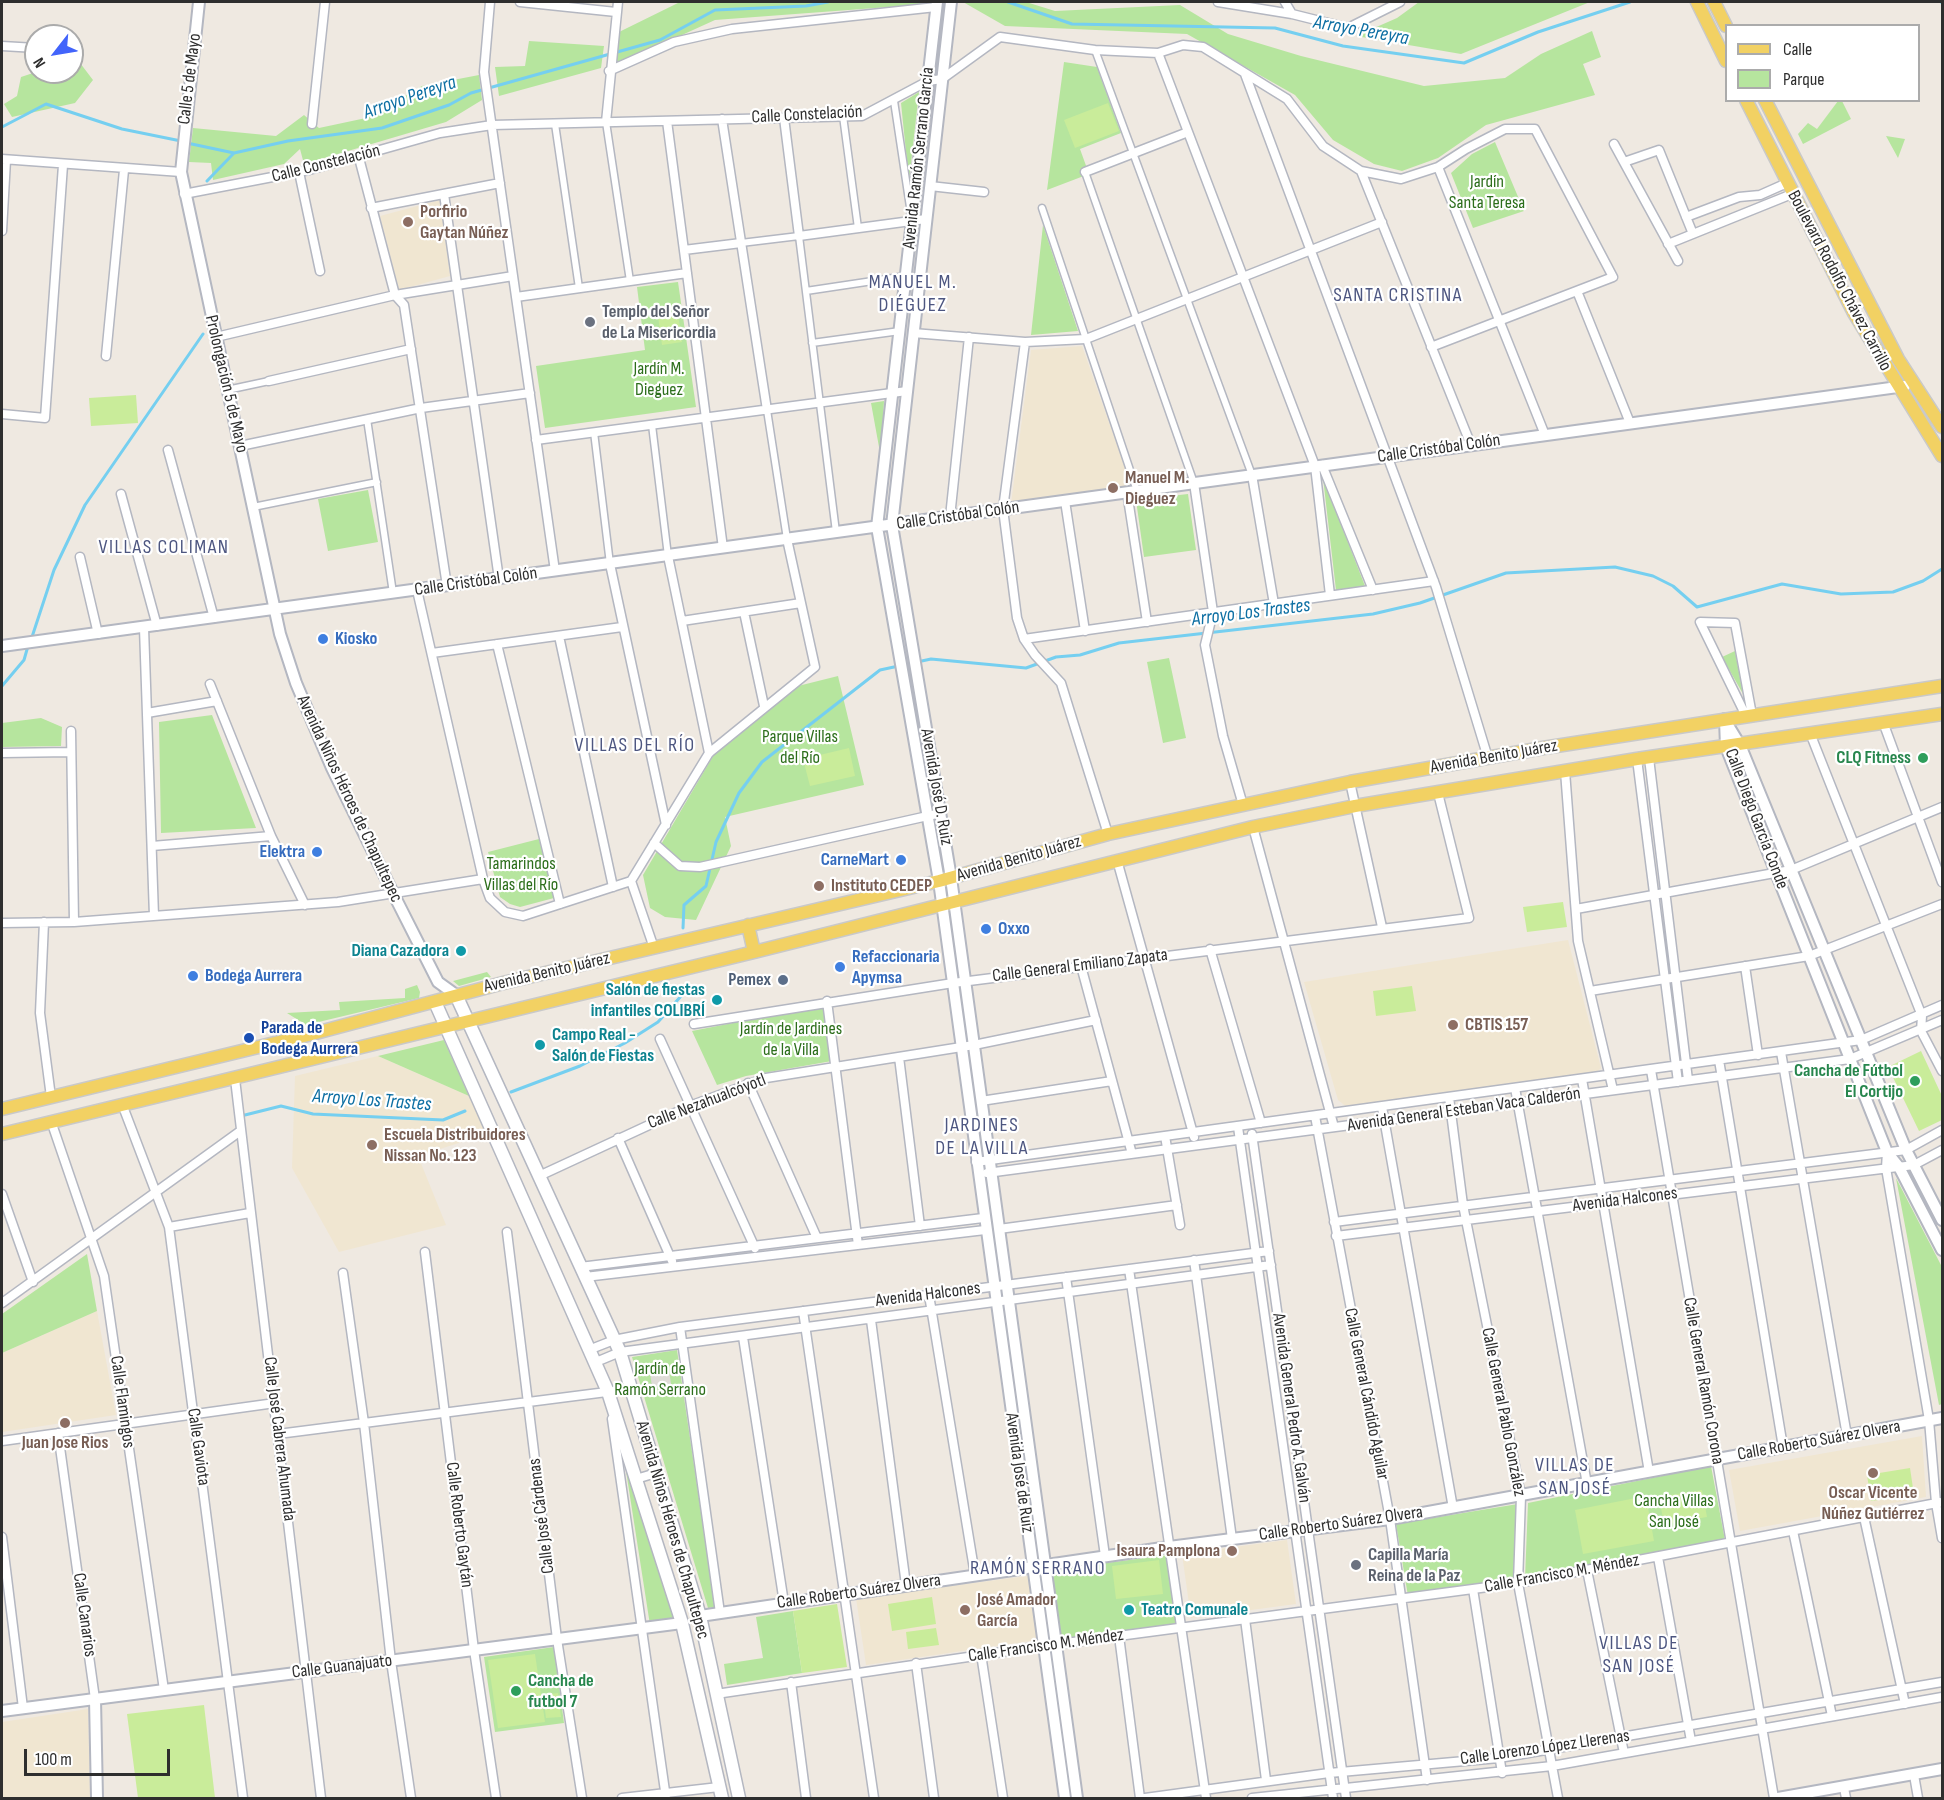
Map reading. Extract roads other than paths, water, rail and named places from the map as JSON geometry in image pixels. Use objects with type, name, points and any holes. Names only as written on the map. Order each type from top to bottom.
[{"type":"main road","points":[[1697,2],[1725,60]]},
{"type":"main road","points":[[1715,2],[1724,20]]},
{"type":"main road","name":"Boulevard Rodolfo Chávez Carrillo","points":[[1747,102],[1854,313],[1897,387],[1942,456]]},
{"type":"main road","name":"Boulevard Rodolfo Chávez Carrillo","points":[[1766,102],[1854,279],[1914,384],[1942,427]]},
{"type":"main road","name":"Avenida Benito Juárez","points":[[2,1109],[456,995],[945,879],[1108,834],[1350,782],[1749,715],[1942,686]]},
{"type":"main road","name":"Avenida Benito Juárez","points":[[2,1134],[754,952],[1252,827],[1355,806],[1643,758],[1942,714]]},
{"type":"main road","points":[[748,925],[754,952]]},
{"type":"main road","name":"Avenida Niños Héroes de Chapultepec","points":[[456,995],[620,1352],[700,1616],[740,1798]]},
{"type":"main road","name":"Avenida Niños Héroes de Chapultepec","points":[[435,1002],[591,1349],[608,1392],[682,1623],[721,1792]]},
{"type":"street","name":"Calle 5 de Mayo","points":[[180,157],[199,2]]},
{"type":"street","points":[[312,124],[325,2]]},
{"type":"street","points":[[490,2],[484,72],[555,571]]},
{"type":"street","points":[[520,2],[616,12]]},
{"type":"street","points":[[618,2],[606,122],[630,281]]},
{"type":"street","name":"Avenida Ramón Serrano García","points":[[892,525],[951,2]]},
{"type":"street","points":[[1218,2],[1292,14],[1348,28],[1387,5],[1400,2]]},
{"type":"street","points":[[1286,2],[1292,14]]},
{"type":"street","points":[[610,68],[674,42],[732,29],[936,4]]},
{"type":"street","name":"Avenida Ramón Serrano García","points":[[877,527],[936,4]]},
{"type":"street","name":"Calle Constelación","points":[[184,194],[299,172],[359,158],[440,133],[492,125],[862,116],[928,81],[942,79],[1000,37],[1095,50],[1158,53],[1183,45],[1203,47],[1287,99],[1323,146],[1361,171],[1401,179],[1438,167],[1505,129],[1535,129],[1612,277],[1577,291]]},
{"type":"street","points":[[2,46],[24,47]]},
{"type":"street","points":[[1095,50],[1252,475],[1274,604]]},
{"type":"street","points":[[1158,53],[1243,277],[1319,466],[1373,590]]},
{"type":"street","points":[[1245,74],[1442,602],[1488,758]]},
{"type":"street","points":[[894,101],[912,221]]},
{"type":"street","points":[[843,116],[858,228]]},
{"type":"street","points":[[784,118],[836,532]]},
{"type":"street","points":[[417,590],[483,879],[490,898],[505,912],[523,916],[631,881],[709,753],[764,706],[815,667],[787,539],[722,119]]},
{"type":"street","points":[[667,121],[723,548]]},
{"type":"street","points":[[555,124],[579,288]]},
{"type":"street","points":[[1188,132],[1085,172],[1194,483],[1213,612],[1205,645],[1223,736],[1243,805]]},
{"type":"street","points":[[1614,144],[1678,261]]},
{"type":"street","points":[[1624,162],[1659,150],[1693,234]]},
{"type":"street","name":"Prolongación 5 de Mayo","points":[[180,157],[184,194],[275,610]]},
{"type":"street","points":[[359,158],[395,295],[404,305],[447,586]]},
{"type":"street","points":[[2,231],[4,159],[124,170],[181,172]]},
{"type":"street","points":[[2,414],[45,418],[63,165]]},
{"type":"street","points":[[1438,167],[1545,435]]},
{"type":"street","points":[[106,356],[124,170]]},
{"type":"street","points":[[1361,171],[1470,445]]},
{"type":"street","points":[[299,172],[320,271]]},
{"type":"street","points":[[371,208],[500,183]]},
{"type":"street","points":[[930,186],[984,192]]},
{"type":"street","points":[[1686,217],[1739,197],[1789,188]]},
{"type":"street","points":[[1668,244],[1789,188]]},
{"type":"street","points":[[444,194],[499,579]]},
{"type":"street","points":[[1042,208],[1086,339],[1132,492],[1147,622]]},
{"type":"street","points":[[684,250],[926,219]]},
{"type":"street","points":[[913,333],[1025,342],[1086,339],[1382,222]]},
{"type":"street","points":[[516,297],[687,273]]},
{"type":"street","points":[[216,337],[395,295],[513,276]]},
{"type":"street","points":[[806,291],[906,276]]},
{"type":"street","points":[[1431,347],[1577,291],[1630,423]]},
{"type":"street","points":[[812,343],[900,331]]},
{"type":"street","points":[[950,517],[969,337]]},
{"type":"street","points":[[1025,342],[1003,509],[1017,618],[1024,639],[1035,655],[1061,683],[1108,834]]},
{"type":"street","points":[[227,390],[411,349]]},
{"type":"street","name":"Calle Cristóbal Colón","points":[[2,646],[1914,384]]},
{"type":"street","points":[[536,440],[907,391]]},
{"type":"street","points":[[240,446],[421,408],[530,393]]},
{"type":"street","points":[[367,419],[393,594]]},
{"type":"street","points":[[652,425],[668,556],[709,753]]},
{"type":"street","points":[[594,432],[610,564],[666,825]]},
{"type":"street","points":[[168,450],[214,618]]},
{"type":"street","points":[[1319,466],[1330,596]]},
{"type":"street","points":[[253,507],[377,482]]},
{"type":"street","points":[[121,494],[157,626]]},
{"type":"street","points":[[1065,501],[1085,631]]},
{"type":"street","name":"Avenida José D. Ruiz","points":[[892,525],[940,813],[953,983],[983,1218]]},
{"type":"street","name":"Avenida José D. Ruiz","points":[[877,527],[928,815],[945,879]]},
{"type":"street","points":[[80,557],[98,634]]},
{"type":"street","points":[[1024,639],[1373,590],[1435,584]]},
{"type":"street","points":[[682,621],[801,603]]},
{"type":"street","name":"Avenida Niños Héroes de Chapultepec","points":[[275,610],[296,682],[332,768],[438,982],[456,995]]},
{"type":"street","points":[[744,612],[764,706]]},
{"type":"street","points":[[1700,622],[1735,623],[1749,715],[1700,622]]},
{"type":"street","points":[[432,653],[622,627]]},
{"type":"street","points":[[144,628],[154,916]]},
{"type":"street","points":[[559,636],[613,887]]},
{"type":"street","points":[[497,644],[560,904]]},
{"type":"street","points":[[210,684],[271,836],[305,905]]},
{"type":"street","points":[[147,713],[217,701]]},
{"type":"street","name":"Calle Diego García Conde","points":[[1725,719],[1740,745],[1906,1150],[1942,1220]]},
{"type":"street","name":"Calle Diego García Conde","points":[[1725,719],[1726,747],[1887,1152],[1899,1167],[1942,1250]]},
{"type":"street","points":[[1883,722],[1942,882]]},
{"type":"street","points":[[71,731],[74,922]]},
{"type":"street","points":[[1810,733],[1922,1016],[1922,1031],[1942,1071]]},
{"type":"street","points":[[2,753],[71,752]]},
{"type":"street","points":[[1643,758],[1665,893],[1688,1080]]},
{"type":"street","points":[[1643,758],[1654,895],[1677,1082]]},
{"type":"street","points":[[1565,771],[1578,941],[1613,1090]]},
{"type":"street","points":[[1350,782],[1382,927]]},
{"type":"street","name":"Calle General Emiliano Zapata","points":[[694,1024],[827,1001],[965,981],[1382,927],[1469,918],[1438,793]]},
{"type":"street","points":[[1576,909],[1791,870],[1942,807]]},
{"type":"street","points":[[654,843],[680,866],[700,867],[940,813]]},
{"type":"street","points":[[1252,827],[1334,1127]]},
{"type":"street","points":[[152,846],[271,836]]},
{"type":"street","points":[[1117,860],[1196,1145]]},
{"type":"street","points":[[2,923],[74,922],[305,905],[394,895],[483,879]]},
{"type":"street","points":[[631,881],[654,948]]},
{"type":"street","name":"Avenida José D. Ruiz","points":[[948,902],[965,981],[999,1229]]},
{"type":"street","points":[[1590,991],[1809,956],[1942,904]]},
{"type":"street","points":[[44,922],[39,1013],[51,1097]]},
{"type":"street","points":[[1210,949],[1262,1123]]},
{"type":"street","points":[[1081,966],[1131,1154]]},
{"type":"street","points":[[1745,966],[1758,1055]]},
{"type":"street","points":[[435,1002],[438,982]]},
{"type":"street","points":[[827,1001],[858,1245]]},
{"type":"street","name":"Avenida General Esteban Vaca Calderón","points":[[978,1174],[990,1166],[1165,1136],[1844,1043],[1861,1040],[1922,1016],[1942,1005]]},
{"type":"street","name":"Calle Nezahualcóyotl","points":[[539,1176],[618,1138],[748,1083],[835,1066],[974,1045],[1096,1020]]},
{"type":"street","name":"Avenida General Esteban Vaca Calderón","points":[[990,1166],[1131,1154],[1850,1059],[1922,1031],[1942,1020]]},
{"type":"street","points":[[660,1039],[759,1257]]},
{"type":"street","points":[[1781,1052],[1846,1436]]},
{"type":"street","points":[[899,1057],[920,1226]]},
{"type":"street","points":[[1719,1060],[1783,1447]]},
{"type":"street","name":"Calle General Ramón Corona","points":[[1651,1070],[1762,1728],[1776,1798]]},
{"type":"street","name":"Calle José Cabrera Ahumada","points":[[235,1079],[321,1798]]},
{"type":"street","points":[[1582,1079],[1649,1472]]},
{"type":"street","points":[[981,1101],[1112,1081]]},
{"type":"street","points":[[748,1083],[817,1238]]},
{"type":"street","points":[[1515,1088],[1587,1484]]},
{"type":"street","name":"Calle General Pablo González","points":[[1449,1097],[1465,1220],[1521,1496],[1518,1583],[1558,1798]]},
{"type":"street","name":"Calle Gaviota","points":[[122,1104],[169,1227],[230,1682],[243,1798]]},
{"type":"street","points":[[1382,1107],[1453,1508]]},
{"type":"street","name":"Calle General Cándido Aguilar","points":[[1315,1116],[1390,1519],[1428,1780]]},
{"type":"street","name":"Calle Flamingos","points":[[51,1121],[104,1276],[164,1690]]},
{"type":"street","name":"Avenida General Pedro A. Galván","points":[[1251,1125],[1346,1798]]},
{"type":"street","name":"Avenida General Pedro A. Galván","points":[[1238,1127],[1333,1798]]},
{"type":"street","points":[[1906,1150],[1942,1130]]},
{"type":"street","points":[[2,1303],[240,1132]]},
{"type":"street","points":[[1165,1136],[1180,1225]]},
{"type":"street","points":[[618,1138],[674,1267]]},
{"type":"street","name":"Avenida Halcones","points":[[1334,1221],[1906,1150]]},
{"type":"street","points":[[1914,1165],[1942,1150]]},
{"type":"street","points":[[1887,1152],[1886,1168],[1929,1420],[1942,1538]]},
{"type":"street","points":[[976,1162],[990,1166]]},
{"type":"street","name":"Avenida Halcones","points":[[1336,1236],[1914,1165]]},
{"type":"street","points":[[2,1194],[33,1282]]},
{"type":"street","points":[[999,1229],[1177,1205]]},
{"type":"street","points":[[169,1227],[250,1213]]},
{"type":"street","points":[[583,1272],[670,1256],[983,1218]]},
{"type":"street","name":"Avenida José de Ruiz","points":[[983,1218],[1065,1798]]},
{"type":"street","name":"Avenida José de Ruiz","points":[[999,1229],[1077,1798]]},
{"type":"street","points":[[583,1272],[674,1267],[985,1230]]},
{"type":"street","name":"Calle José Cárdenas","points":[[507,1232],[557,1639],[582,1798]]},
{"type":"street","name":"Avenida Halcones","points":[[591,1349],[614,1340],[680,1327],[1269,1251]]},
{"type":"street","name":"Calle Roberto Gaytán","points":[[425,1252],[474,1650],[496,1798]]},
{"type":"street","points":[[1194,1260],[1232,1539]]},
{"type":"street","name":"Avenida Halcones","points":[[596,1362],[620,1352],[1271,1265]]},
{"type":"street","points":[[1129,1269],[1205,1794]]},
{"type":"street","points":[[343,1273],[364,1423],[391,1661],[411,1798]]},
{"type":"street","points":[[1066,1277],[1105,1556]]},
{"type":"street","points":[[929,1295],[975,1575]]},
{"type":"street","points":[[803,1311],[874,1798]]},
{"type":"street","points":[[871,1320],[906,1585]]},
{"type":"street","points":[[680,1327],[720,1613]]},
{"type":"street","points":[[743,1337],[784,1603]]},
{"type":"street","points":[[279,1434],[630,1389]]},
{"type":"street","points":[[608,1392],[666,1796]]},
{"type":"street","points":[[2,1441],[275,1404]]},
{"type":"street","name":"Calle Roberto Suárez Olvera","points":[[700,1616],[1169,1547],[1390,1519],[1942,1418]]},
{"type":"street","name":"Calle Canarios","points":[[58,1433],[95,1699],[97,1798]]},
{"type":"street","points":[[636,1479],[656,1473]]},
{"type":"street","name":"Calle Francisco M. Méndez","points":[[716,1694],[981,1654],[1518,1583],[1939,1502]]},
{"type":"street","points":[[1864,1517],[1905,1704]]},
{"type":"street","points":[[1794,1530],[1832,1716]]},
{"type":"street","points":[[2,1538],[23,1708]]},
{"type":"street","points":[[1658,1557],[1691,1741]]},
{"type":"street","points":[[1587,1570],[1624,1753]]},
{"type":"street","points":[[1473,1589],[1502,1773]]},
{"type":"street","points":[[1245,1619],[1266,1780]]},
{"type":"street","name":"Calle Guanajuato","points":[[2,1711],[682,1623]]},
{"type":"street","points":[[1119,1636],[1140,1798]]},
{"type":"street","points":[[981,1654],[1003,1798]]},
{"type":"street","points":[[916,1664],[934,1798]]},
{"type":"street","points":[[791,1682],[806,1798]]},
{"type":"street","name":"Calle Lorenzo López Llerenas","points":[[1145,1798],[1205,1794],[1266,1780],[1499,1758],[1942,1682]]},
{"type":"street","name":"Calle Lorenzo López Llerenas","points":[[1252,1798],[1552,1766],[1942,1697]]},
{"type":"street","points":[[1776,1798],[1845,1793],[1914,1774],[1942,1769]]},
{"type":"street","points":[[1914,1774],[1918,1798]]},
{"type":"street","points":[[622,1798],[721,1792]]},
{"type":"waterway","name":"Arroyo Pereyra","points":[[187,143],[234,153],[288,141],[382,128],[449,105],[471,93],[660,40],[715,10],[806,6],[828,2]]},
{"type":"waterway","name":"Arroyo Pereyra","points":[[1008,2],[1072,24],[1275,28],[1343,46],[1464,63],[1538,32],[1630,2]]},
{"type":"waterway","name":"Arroyo Pereyra","points":[[2,127],[46,104],[122,129],[181,141]]},
{"type":"waterway","points":[[207,181],[234,153]]},
{"type":"waterway","points":[[31,640],[54,570],[85,505],[203,334]]},
{"type":"waterway","name":"Arroyo Los Trastes","points":[[683,928],[684,905],[706,886],[716,842],[739,793],[762,762],[880,670],[931,659],[1026,668],[1056,657],[1080,655],[1119,643],[1373,614],[1420,603],[1506,573],[1615,567],[1653,576],[1673,586],[1697,607],[1782,584],[1841,594],[1893,592],[1923,581],[1942,569]]},
{"type":"waterway","points":[[2,686],[24,660],[28,646]]},
{"type":"waterway","name":"Arroyo Los Trastes","points":[[511,1092],[580,1066],[625,1043],[658,1022],[690,986]]},
{"type":"waterway","name":"Arroyo Los Trastes","points":[[241,1116],[281,1106],[313,1114],[443,1120],[465,1111]]},
{"type":"place","name":"Porfirio Gaytan Núñez","points":[[408,222]]},
{"type":"place","name":"Templo del Señor de La Misericordia","points":[[590,322]]},
{"type":"place","name":"Manuel M. Dieguez","points":[[1113,488]]},
{"type":"place","name":"Kiosko","points":[[323,639]]},
{"type":"place","name":"CLQ Fitness","points":[[1923,758]]},
{"type":"place","name":"Elektra","points":[[317,852]]},
{"type":"place","name":"CarneMart","points":[[901,860]]},
{"type":"place","name":"Instituto CEDEP","points":[[819,886]]},
{"type":"place","name":"Oxxo","points":[[986,929]]},
{"type":"place","name":"Diana Cazadora","points":[[461,951]]},
{"type":"place","name":"Refaccionaria Apymsa","points":[[840,967]]},
{"type":"place","name":"Bodega Aurrera","points":[[193,976]]},
{"type":"place","name":"Pemex","points":[[783,980]]},
{"type":"place","name":"Salón de fiestas infantiles COLIBRÍ","points":[[717,1000]]},
{"type":"place","name":"CBTIS 157","points":[[1453,1025]]},
{"type":"place","name":"Parada de Bodega Aurrera","points":[[249,1038]]},
{"type":"place","name":"Campo Real - Salón de Fiestas","points":[[540,1045]]},
{"type":"place","name":"Cancha de Fútbol El Cortijo","points":[[1915,1081]]},
{"type":"place","name":"Escuela Distribuidores Nissan No. 123","points":[[372,1145]]},
{"type":"place","name":"Juan Jose Rios","points":[[65,1423]]},
{"type":"place","name":"Oscar Vicente Núñez Gutiérrez","points":[[1873,1473]]},
{"type":"place","name":"Isaura Pamplona","points":[[1232,1551]]},
{"type":"place","name":"Capilla María Reina de la Paz","points":[[1356,1565]]},
{"type":"place","name":"José Amador García","points":[[965,1610]]},
{"type":"place","name":"Teatro Comunale","points":[[1129,1610]]},
{"type":"place","name":"Cancha de futbol 7","points":[[516,1691]]},
{"type":"district","name":"MANUEL M. DIÉGUEZ","points":[[913,294]]},
{"type":"district","name":"SANTA CRISTINA","points":[[1398,296]]},
{"type":"district","name":"VILLAS COLIMAN","points":[[164,548]]},
{"type":"district","name":"VILLAS DEL RÍO","points":[[635,746]]},
{"type":"district","name":"JARDINES DE LA VILLA","points":[[982,1138]]},
{"type":"district","name":"VILLAS DE SAN JOSÉ","points":[[1575,1478]]},
{"type":"district","name":"RAMÓN SERRANO","points":[[1038,1569]]},
{"type":"district","name":"VILLAS DE SAN JOSÉ","points":[[1639,1656]]},
{"type":"park label","name":"Jardín Santa Teresa","points":[[1487,192]]},
{"type":"park label","name":"Jardín M. Dieguez","points":[[659,379]]},
{"type":"park label","name":"Parque Villas del Río","points":[[800,747]]},
{"type":"park label","name":"Tamarindos Villas del Río","points":[[521,874]]},
{"type":"park label","name":"Jardín de Jardines de la Villa","points":[[791,1039]]},
{"type":"park label","name":"Jardín de Ramón Serrano","points":[[660,1379]]},
{"type":"park label","name":"Cancha Villas San José","points":[[1674,1511]]}]
